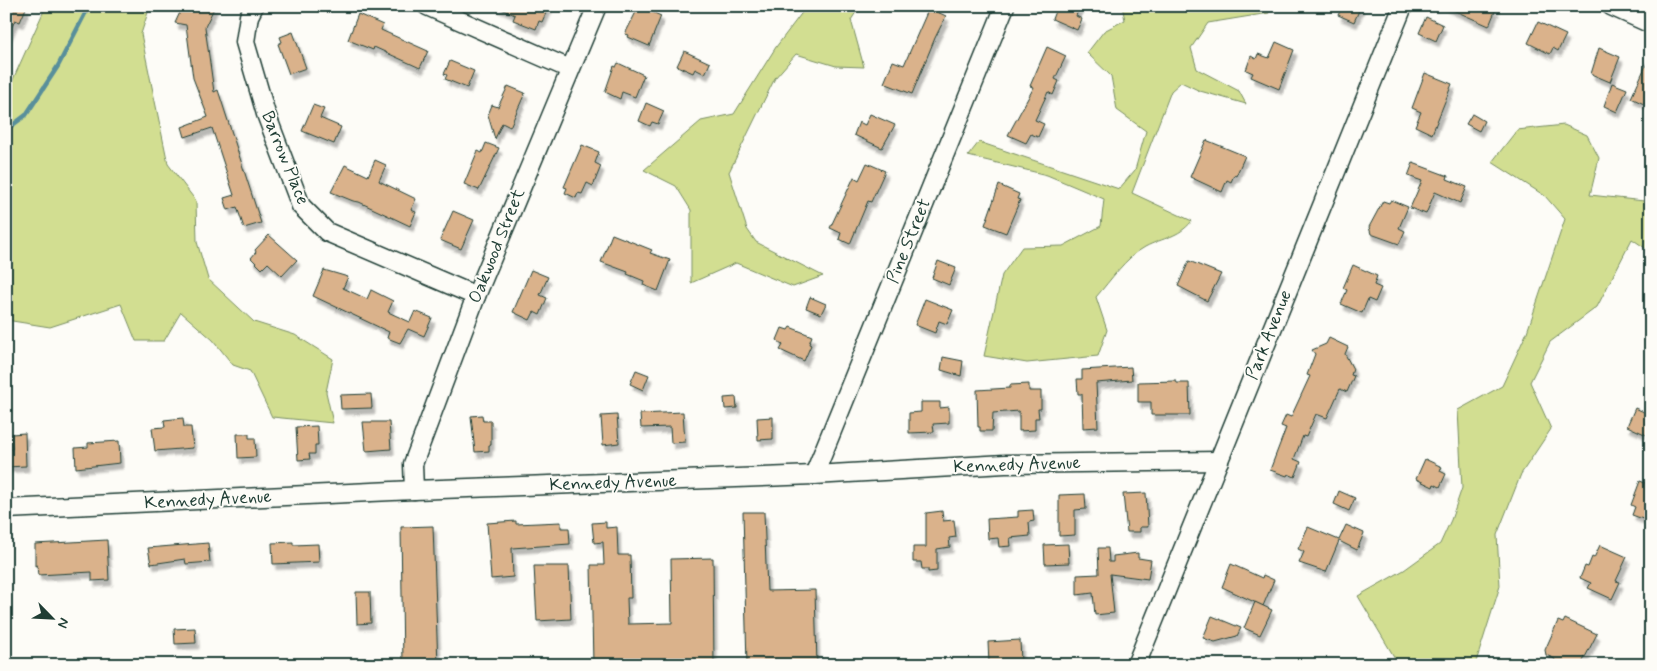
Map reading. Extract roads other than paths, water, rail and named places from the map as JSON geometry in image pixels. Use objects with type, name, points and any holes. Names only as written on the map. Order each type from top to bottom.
[{"type":"street","name":"Barrow Place","points":[[254,6],[249,16],[245,42],[266,114],[301,206],[327,232],[476,296]]},
{"type":"street","points":[[427,6],[570,69]]},
{"type":"street","name":"Oakwood Street","points":[[414,490],[413,464],[476,296],[597,6]]},
{"type":"street","name":"Pine Street","points":[[814,475],[1005,6]]},
{"type":"street","name":"Park Avenue","points":[[1136,665],[1403,6]]},
{"type":"street","points":[[1611,6],[1651,24]]},
{"type":"street","name":"Kennedy Avenue","points":[[6,509],[414,490],[814,475],[1005,464],[1219,461]]},
{"type":"waterway","points":[[6,130],[26,115],[58,66],[89,6]]}]
